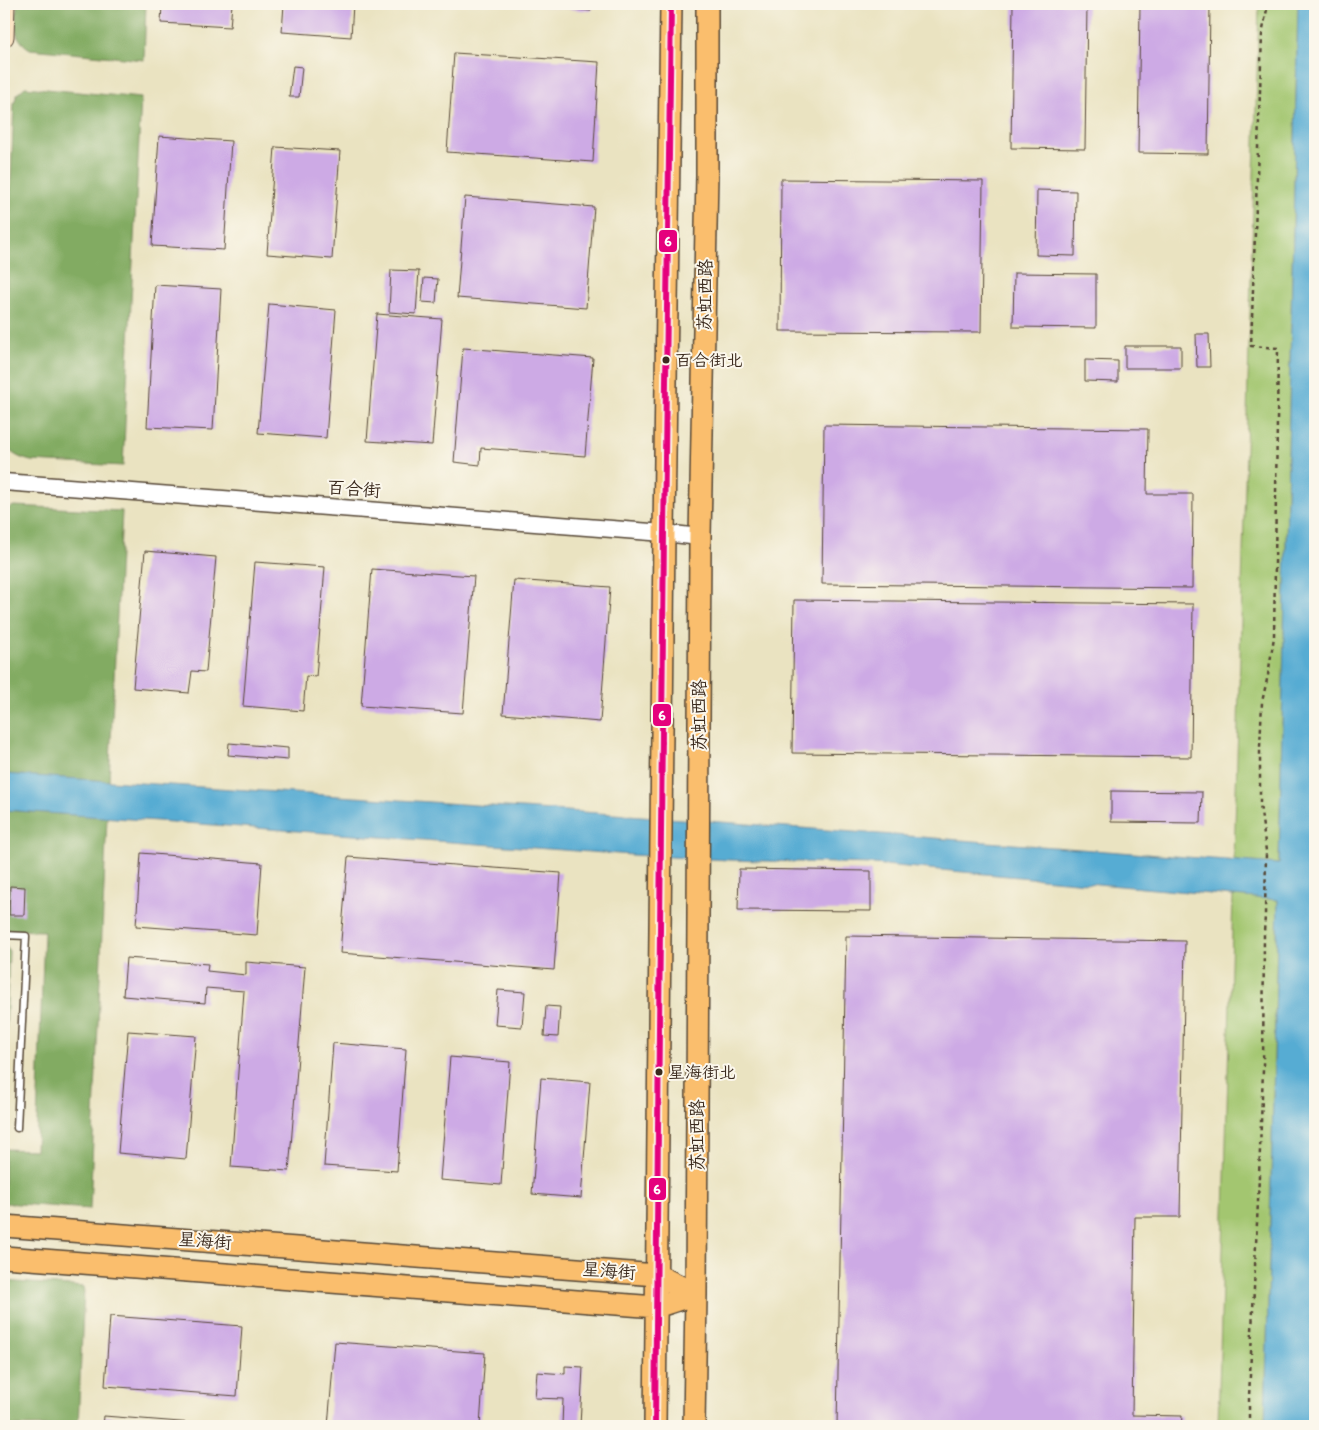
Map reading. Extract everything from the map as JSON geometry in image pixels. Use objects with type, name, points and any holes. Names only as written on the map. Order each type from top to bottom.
[{"type":"main road","points":[[4,38],[5,4]]},
{"type":"main road","name":"苏虹西路","points":[[655,1426],[671,4]]},
{"type":"main road","name":"苏虹西路","points":[[694,1426],[700,537],[707,175],[707,4]]},
{"type":"main road","name":"星海街","points":[[4,1226],[657,1275],[696,1294]]},
{"type":"main road","name":"星海街","points":[[4,1257],[656,1307],[696,1294]]},
{"type":"street","name":"百合街","points":[[4,482],[700,537]]},
{"type":"lane","points":[[4,935],[26,936],[17,1128]]},
{"type":"path","points":[[1249,1426],[1262,1079],[1265,914],[1266,851],[1260,804],[1260,747],[1262,702],[1274,637],[1278,348],[1251,346],[1262,35],[1268,4]]},
{"type":"green space","points":[[17,4],[146,4],[144,60],[30,49],[20,40],[17,34]]},
{"type":"green space","points":[[1259,4],[1298,4],[1279,864],[1234,861]]},
{"type":"green space","points":[[25,87],[141,98],[123,466],[31,461],[16,455],[4,444],[4,354],[14,103],[17,94]]},
{"type":"green space","points":[[14,506],[122,511],[109,782],[4,774],[4,514],[7,509]]},
{"type":"green space","points":[[4,810],[107,817],[90,1209],[4,1203],[4,1149],[36,1150],[44,931],[4,930]]},
{"type":"green space","points":[[1233,896],[1278,899],[1265,1426],[1218,1426]]},
{"type":"green space","points":[[4,943],[9,951],[4,1092]]},
{"type":"green space","points":[[4,1281],[84,1287],[78,1426],[4,1426]]},
{"type":"water","points":[[1298,4],[1315,4],[1315,1426],[1265,1426],[1278,900],[873,864],[632,855],[4,810],[4,774],[628,815],[1279,864]]},
{"type":"building","points":[[162,4],[232,4],[230,27],[161,23]]},
{"type":"building","points":[[284,4],[353,4],[351,37],[282,32]]},
{"type":"building","points":[[530,4],[592,4],[591,11]]},
{"type":"building","points":[[1013,4],[1087,4],[1085,149],[1011,148]]},
{"type":"building","points":[[1140,4],[1210,4],[1208,154],[1138,153]]},
{"type":"building","points":[[454,53],[599,62],[593,162],[447,152]]},
{"type":"building","points":[[293,66],[302,67],[299,97],[289,97]]},
{"type":"building","points":[[159,136],[231,141],[224,250],[152,246]]},
{"type":"building","points":[[275,147],[340,151],[332,259],[267,254]]},
{"type":"building","points":[[781,179],[983,181],[981,332],[780,331]]},
{"type":"building","points":[[1037,190],[1076,191],[1075,256],[1036,255]]},
{"type":"building","points":[[465,197],[594,207],[586,308],[457,298]]},
{"type":"building","points":[[391,270],[419,271],[416,314],[389,312]]},
{"type":"building","points":[[1014,273],[1096,274],[1096,328],[1013,327]]},
{"type":"building","points":[[424,278],[438,279],[436,303],[422,302]]},
{"type":"building","points":[[155,285],[221,289],[213,430],[147,427]]},
{"type":"building","points":[[269,304],[336,310],[326,438],[258,433]]},
{"type":"building","points":[[377,314],[442,319],[432,445],[367,441]]},
{"type":"building","points":[[1196,334],[1209,334],[1210,367],[1197,367]]},
{"type":"building","points":[[1125,346],[1181,346],[1181,368],[1125,368]]},
{"type":"building","points":[[463,348],[593,358],[585,456],[481,448],[480,465],[454,462]]},
{"type":"building","points":[[1085,360],[1118,361],[1118,382],[1085,381]]},
{"type":"building","points":[[824,425],[1148,429],[1147,494],[1193,494],[1192,588],[822,584]]},
{"type":"building","points":[[145,551],[216,557],[206,672],[192,671],[189,693],[133,688]]},
{"type":"building","points":[[255,562],[325,567],[316,677],[306,676],[303,711],[243,706]]},
{"type":"building","points":[[372,569],[474,576],[463,713],[361,706]]},
{"type":"building","points":[[514,580],[610,587],[600,722],[503,714]]},
{"type":"building","points":[[794,600],[1193,604],[1191,757],[792,753]]},
{"type":"building","points":[[229,743],[288,748],[288,760],[228,755]]},
{"type":"building","points":[[1111,791],[1202,792],[1201,823],[1111,822]]},
{"type":"building","points":[[141,853],[262,863],[257,935],[136,926]]},
{"type":"building","points":[[348,857],[561,873],[554,970],[340,953]]},
{"type":"building","points":[[739,869],[871,871],[871,911],[738,910]]},
{"type":"building","points":[[10,886],[25,887],[24,915],[9,915]]},
{"type":"building","points":[[846,936],[1185,941],[1180,1217],[1135,1217],[1132,1415],[1182,1416],[1181,1426],[837,1426]]},
{"type":"building","points":[[126,958],[208,964],[207,971],[246,975],[246,962],[305,967],[289,1171],[231,1167],[244,991],[206,988],[205,1003],[123,996]]},
{"type":"building","points":[[498,990],[525,992],[522,1027],[495,1025]]},
{"type":"building","points":[[546,1006],[560,1007],[558,1037],[544,1036]]},
{"type":"building","points":[[128,1031],[196,1036],[186,1159],[118,1153]]},
{"type":"building","points":[[333,1043],[406,1049],[397,1171],[324,1166]]},
{"type":"building","points":[[450,1057],[510,1062],[501,1185],[440,1180]]},
{"type":"building","points":[[541,1078],[590,1082],[581,1198],[532,1194]]},
{"type":"building","points":[[110,1316],[242,1326],[237,1396],[105,1386]]},
{"type":"building","points":[[335,1342],[485,1353],[480,1426],[328,1426]]},
{"type":"building","points":[[565,1366],[583,1367],[580,1426],[562,1426],[563,1399],[535,1398],[537,1372],[565,1374]]},
{"type":"building","points":[[104,1416],[218,1425],[218,1426],[103,1426]]},
{"type":"transit line","name":"6","points":[[655,1426],[671,4]]},
{"type":"place","name":"百合街北","points":[[666,360]]},
{"type":"place","name":"星海街北","points":[[659,1072]]}]
